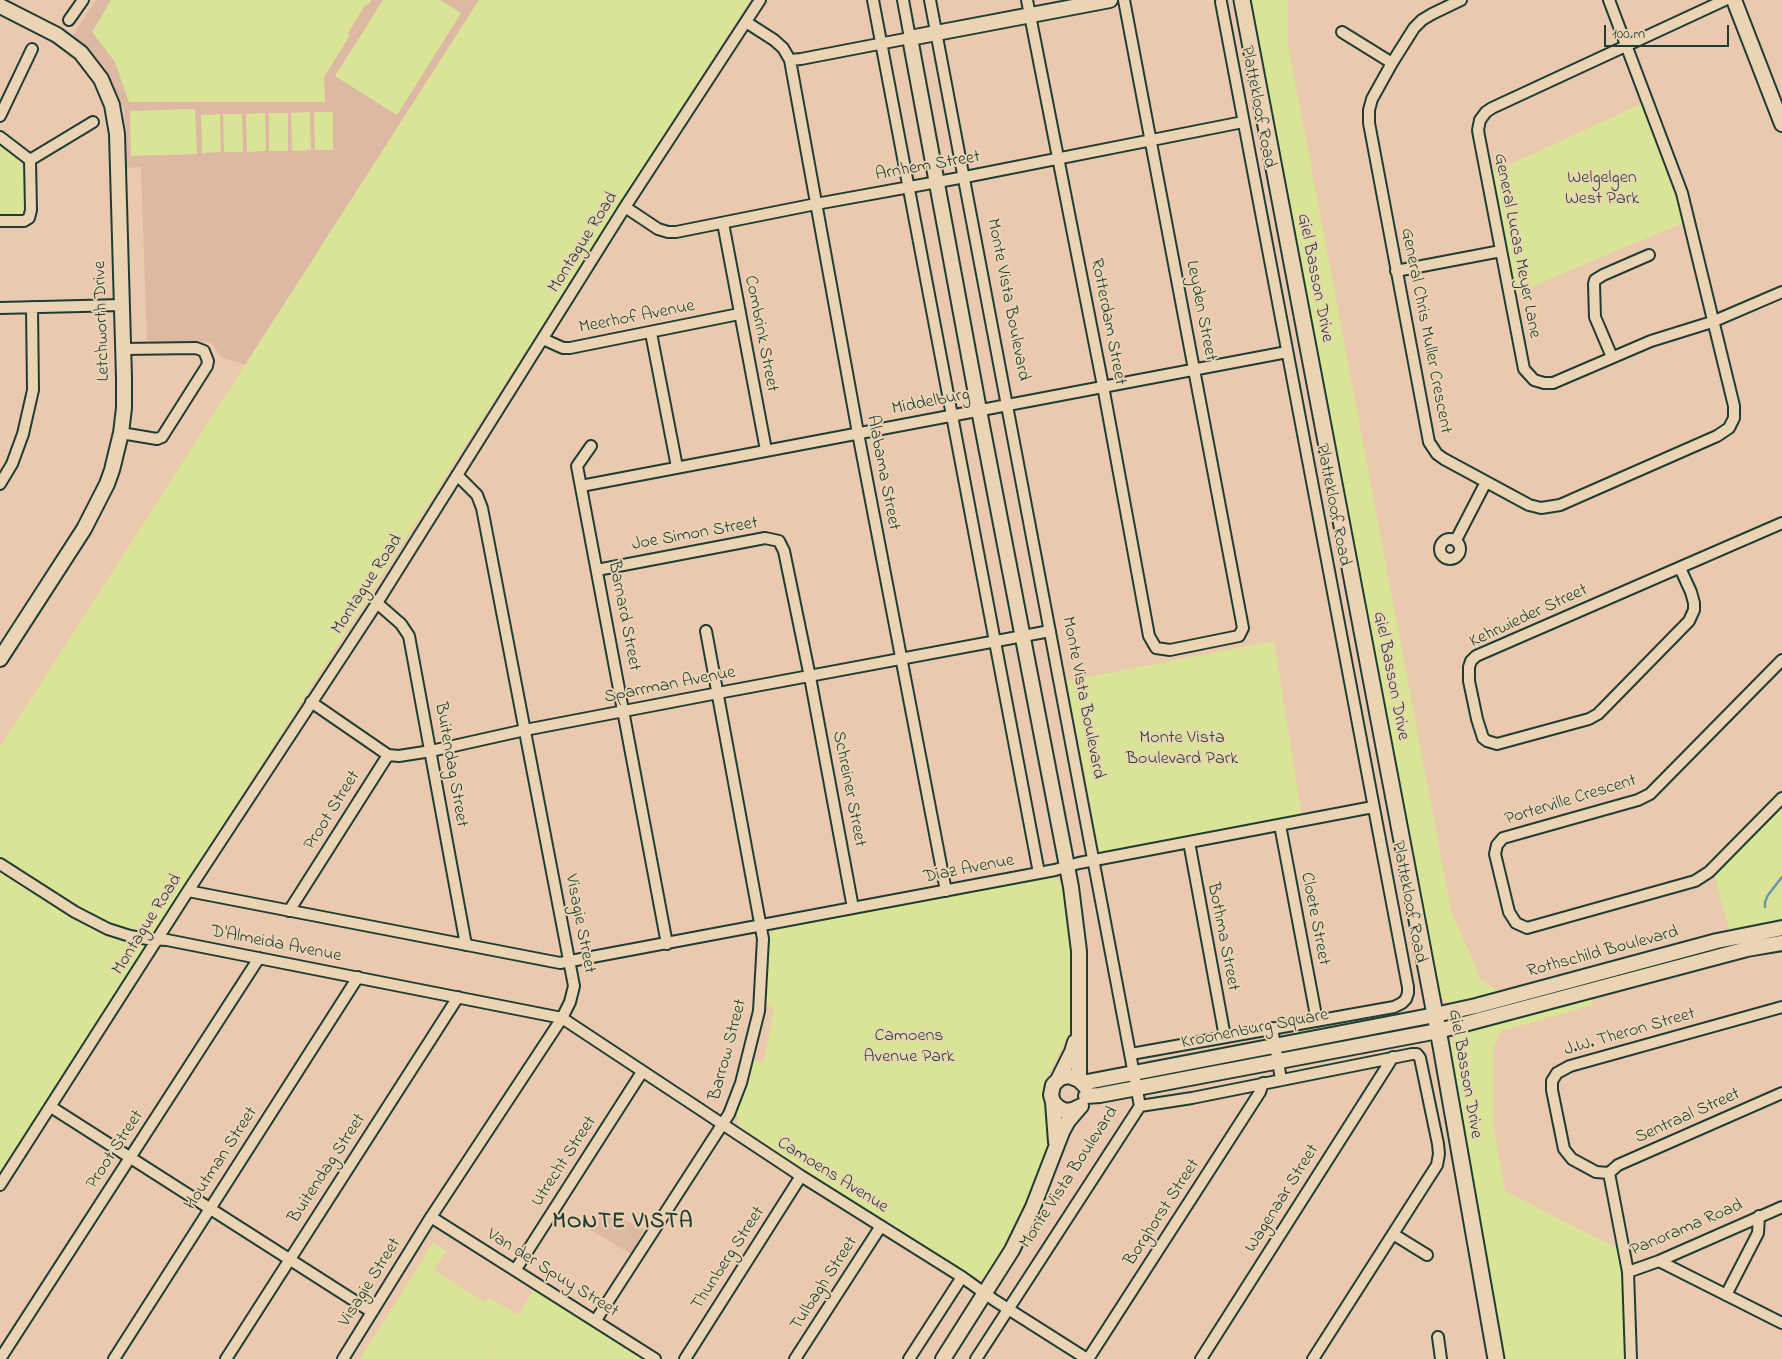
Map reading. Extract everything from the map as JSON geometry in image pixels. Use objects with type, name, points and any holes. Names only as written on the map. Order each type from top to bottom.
[{"type":"main road","name":"Giel Basson Drive","points":[[1242,0],[1438,1031],[1496,1359]]},
{"type":"street","points":[[69,20],[83,0]]},
{"type":"street","name":"Montague Road","points":[[0,1186],[188,891],[377,603],[625,207],[760,0]]},
{"type":"street","points":[[873,0],[1039,873]]},
{"type":"street","points":[[903,0],[979,410],[1067,867],[1079,951],[1078,1024],[1082,1091],[1073,1110],[1065,1110],[1058,1108],[1053,1102],[1052,1090],[1072,1052],[1078,1024]]},
{"type":"street","name":"Monte Vista Boulevard","points":[[930,0],[1140,1106],[976,1359]]},
{"type":"street","name":"Rotterdam Street","points":[[1027,0],[1149,636],[1156,648]]},
{"type":"street","points":[[746,22],[779,44],[790,60],[1110,0]]},
{"type":"street","name":"Leyden Street","points":[[1124,0],[1243,628],[1239,636],[1170,650],[1156,648]]},
{"type":"street","name":"General Chris Muller Crescent","points":[[1461,0],[1432,14],[1414,28],[1372,99],[1369,110],[1369,124],[1429,442],[1437,454],[1530,506],[1541,508],[1554,507],[1724,432],[1729,428],[1734,418],[1734,406],[1682,193],[1626,46]]},
{"type":"street","points":[[1609,0],[1626,46]]},
{"type":"street","name":"General Lucas Meyer Lane","points":[[1724,0],[1492,108],[1483,116],[1478,130],[1522,362],[1524,369],[1530,377],[1539,383],[1553,383],[1651,341],[1712,322],[1782,292]]},
{"type":"street","points":[[1734,0],[1782,124]]},
{"type":"street","name":"Plattekloof Road","points":[[1220,2],[1408,986],[1406,999],[1394,1007]]},
{"type":"street","name":"Letchworth Drive","points":[[0,6],[57,35],[76,49],[93,67],[108,92],[115,116],[117,134],[124,408],[121,432],[112,470],[98,503],[84,529],[0,659]]},
{"type":"street","points":[[1342,32],[1392,63]]},
{"type":"street","points":[[0,116],[32,49]]},
{"type":"street","name":"Alabama Street","points":[[790,60],[858,434],[946,891]]},
{"type":"street","points":[[30,160],[93,122]]},
{"type":"street","name":"Arnhem Street","points":[[625,207],[658,229],[668,232],[965,177],[1244,122]]},
{"type":"street","points":[[0,137],[30,160]]},
{"type":"street","points":[[0,221],[24,221],[30,216],[30,160]]},
{"type":"street","name":"Combrink Street","points":[[723,223],[766,450]]},
{"type":"street","points":[[1396,271],[1501,251]]},
{"type":"street","points":[[1612,357],[1595,317],[1595,280],[1649,254]]},
{"type":"street","points":[[0,308],[122,305]]},
{"type":"street","points":[[0,484],[12,464],[31,404],[34,377],[32,307]]},
{"type":"street","name":"Meerhof Avenue","points":[[543,339],[563,348],[570,348],[739,314]]},
{"type":"street","points":[[651,333],[676,467]]},
{"type":"street","points":[[121,432],[157,439],[162,437],[207,366],[208,361],[204,351],[196,348],[123,349]]},
{"type":"street","name":"Middelburg","points":[[581,486],[1287,352]]},
{"type":"street","name":"Barnard Street","points":[[591,446],[578,466],[581,486],[667,944]]},
{"type":"street","name":"Visagie Street","points":[[343,1359],[432,1216],[562,1018],[572,993],[573,977],[482,508],[477,495],[457,475]]},
{"type":"street","points":[[1456,540],[1486,482]]},
{"type":"street","name":"Kehrwieder Street","points":[[1680,568],[1694,603],[1694,610],[1689,621],[1598,714],[1589,719],[1504,742],[1492,743],[1483,738],[1469,681],[1469,667],[1471,661],[1476,656],[1782,523]]},
{"type":"street","name":"Joe Simon Street","points":[[597,570],[765,538],[779,541],[784,551],[810,676]]},
{"type":"street","name":"Buitendag Street","points":[[377,603],[401,624],[409,636],[466,945]]},
{"type":"street","name":"Barrow Street","points":[[596,1320],[729,1114],[741,1083],[759,1011],[763,939],[706,631]]},
{"type":"street","name":"Sparrman Avenue","points":[[388,755],[399,756],[431,751],[524,730],[1050,631]]},
{"type":"street","name":"Porterville Crescent","points":[[1782,660],[1650,794],[1638,800],[1503,838],[1497,845],[1494,854],[1510,912],[1516,923],[1527,928],[1695,881],[1709,872],[1782,798]]},
{"type":"street","name":"Schreiner Street","points":[[810,676],[853,908]]},
{"type":"street","points":[[311,702],[388,755]]},
{"type":"street","name":"Proot Street","points":[[289,911],[388,755]]},
{"type":"street","name":"Diaz Avenue","points":[[570,962],[946,891],[1373,807]]},
{"type":"street","name":"Cloete Street","points":[[1280,824],[1317,1021]]},
{"type":"street","name":"Bothma Street","points":[[1189,842],[1225,1037]]},
{"type":"street","name":"D'Almeida Avenue","points":[[0,864],[75,912],[102,926],[130,936],[167,940],[562,1018]]},
{"type":"street","name":"D'Almeida Avenue","points":[[188,891],[560,963],[570,962]]},
{"type":"street","name":"Rothschild Boulevard","points":[[1435,1015],[1476,1006],[1733,938],[1782,928]]},
{"type":"street","name":"Rothschild Boulevard","points":[[1438,1031],[1747,949],[1782,943]]},
{"type":"street","name":"Proot Street","points":[[0,1359],[259,958]]},
{"type":"street","name":"Houtman Street","points":[[114,1359],[358,977]]},
{"type":"street","name":"Buitendag Street","points":[[226,1359],[458,997]]},
{"type":"street","name":"Kroonenburg Square","points":[[1131,1054],[1394,1007]]},
{"type":"street","name":"J.W. Theron Street","points":[[1609,1172],[1596,1172],[1572,1159],[1564,1149],[1552,1090],[1552,1081],[1558,1072],[1570,1066],[1782,1007]]},
{"type":"street","name":"Kroonenburg Square","points":[[1082,1091],[1134,1072],[1435,1015]]},
{"type":"street","name":"Camoens Avenue","points":[[562,1018],[801,1176],[1088,1359]]},
{"type":"street","points":[[1272,1028],[1281,1079]]},
{"type":"street","name":"Kroonenburg Square","points":[[1082,1091],[1100,1095],[1438,1031]]},
{"type":"street","points":[[1140,1106],[1192,1098],[1393,1057],[1417,1054],[1422,1061],[1438,1144],[1439,1159],[1437,1165],[1313,1359]]},
{"type":"street","name":"Wagenaar Street","points":[[1201,1359],[1393,1057]]},
{"type":"street","name":"Utrecht Street","points":[[516,1269],[642,1072]]},
{"type":"street","points":[[1058,1080],[1069,1076],[1082,1091]]},
{"type":"street","name":"Borghorst Street","points":[[1088,1359],[1260,1092],[1263,1083]]},
{"type":"street","name":"Monte Vista Boulevard","points":[[943,1359],[1023,1228],[1056,1145],[1082,1091]]},
{"type":"street","name":"Sentraal Street","points":[[1609,1172],[1618,1165],[1782,1093]]},
{"type":"street","name":"Monte Vista Boulevard","points":[[1053,1102],[1056,1145]]},
{"type":"street","points":[[51,1106],[372,1312]]},
{"type":"street","points":[[1609,1172],[1628,1272],[1631,1359]]},
{"type":"street","name":"Thunberg Street","points":[[685,1359],[801,1176]]},
{"type":"street","name":"Panorama Road","points":[[1628,1272],[1659,1261],[1782,1207]]},
{"type":"street","name":"Van der Spuy Street","points":[[432,1216],[655,1359]]},
{"type":"street","name":"Panorama Road","points":[[1726,1295],[1758,1233],[1760,1216]]},
{"type":"street","name":"Tulbagh Street","points":[[795,1359],[881,1226]]},
{"type":"street","points":[[1393,1234],[1427,1255]]},
{"type":"street","points":[[1659,1261],[1782,1323]]},
{"type":"street","points":[[909,1359],[962,1277]]},
{"type":"street","points":[[1438,1337],[1441,1359]]},
{"type":"shaded area","points":[[96,0],[480,0],[246,365],[221,357],[211,342],[147,342],[141,167],[126,168],[124,109],[109,76],[73,35]]},
{"type":"shaded area","points":[[605,1209],[644,1230],[631,1254],[591,1230]]},
{"type":"green space","points":[[111,0],[372,0],[368,5],[366,4],[348,33],[350,35],[324,77],[325,102],[129,102],[115,62],[92,32]]},
{"type":"green space","points":[[383,0],[440,0],[461,13],[397,115],[335,76]]},
{"type":"green space","points":[[479,0],[750,0],[0,1173],[0,747]]},
{"type":"green space","points":[[1248,0],[1288,0],[1288,44],[1451,910],[1481,980],[1499,991],[1501,996],[1453,1005],[1445,1001],[1439,994]]},
{"type":"green space","name":"Welgelgen West Park","points":[[1641,104],[1674,192],[1683,223],[1514,294],[1491,173]]},
{"type":"green space","points":[[195,109],[197,154],[131,156],[130,111]]},
{"type":"green space","points":[[310,112],[311,150],[292,151],[291,113]]},
{"type":"green space","points":[[314,112],[333,112],[333,150],[315,150]]},
{"type":"green space","points":[[265,113],[266,151],[247,152],[246,114]]},
{"type":"green space","points":[[269,113],[288,113],[288,151],[269,151]]},
{"type":"green space","points":[[220,114],[221,152],[202,153],[201,115]]},
{"type":"green space","points":[[223,114],[242,114],[243,152],[224,152]]},
{"type":"green space","points":[[0,142],[16,155],[25,172],[27,209],[23,216],[0,216]]},
{"type":"green space","name":"Monte Vista Boulevard Park","points":[[1274,641],[1302,816],[1100,855],[1067,681]]},
{"type":"green space","points":[[1782,804],[1782,919],[1729,929],[1715,878],[1712,875]]},
{"type":"green space","name":"Camoens Avenue Park","points":[[1050,878],[1058,880],[1063,886],[1069,923],[1072,970],[1070,1031],[1043,1086],[1046,1151],[1031,1191],[999,1257],[987,1277],[978,1278],[963,1270],[961,1272],[742,1128],[738,1124],[738,1115],[736,1114],[753,1062],[764,1061],[774,1010],[765,1000],[769,938],[772,932],[778,929]]},
{"type":"green space","points":[[1591,996],[1593,1005],[1501,1031],[1494,1046],[1493,1123],[1505,1191],[1614,1247],[1618,1246],[1624,1276],[1628,1359],[1504,1359],[1448,1047],[1451,1040],[1459,1032]]},
{"type":"green space","points":[[433,1242],[446,1251],[434,1270],[484,1302],[488,1297],[518,1315],[535,1288],[642,1357],[641,1359],[490,1359],[498,1345],[489,1359],[360,1359],[421,1262],[423,1263],[422,1260]]},
{"type":"waterway","points":[[1765,907],[1768,895],[1782,877]]},
{"type":"district","name":"MONTE VISTA","points":[[623,1223]]}]
